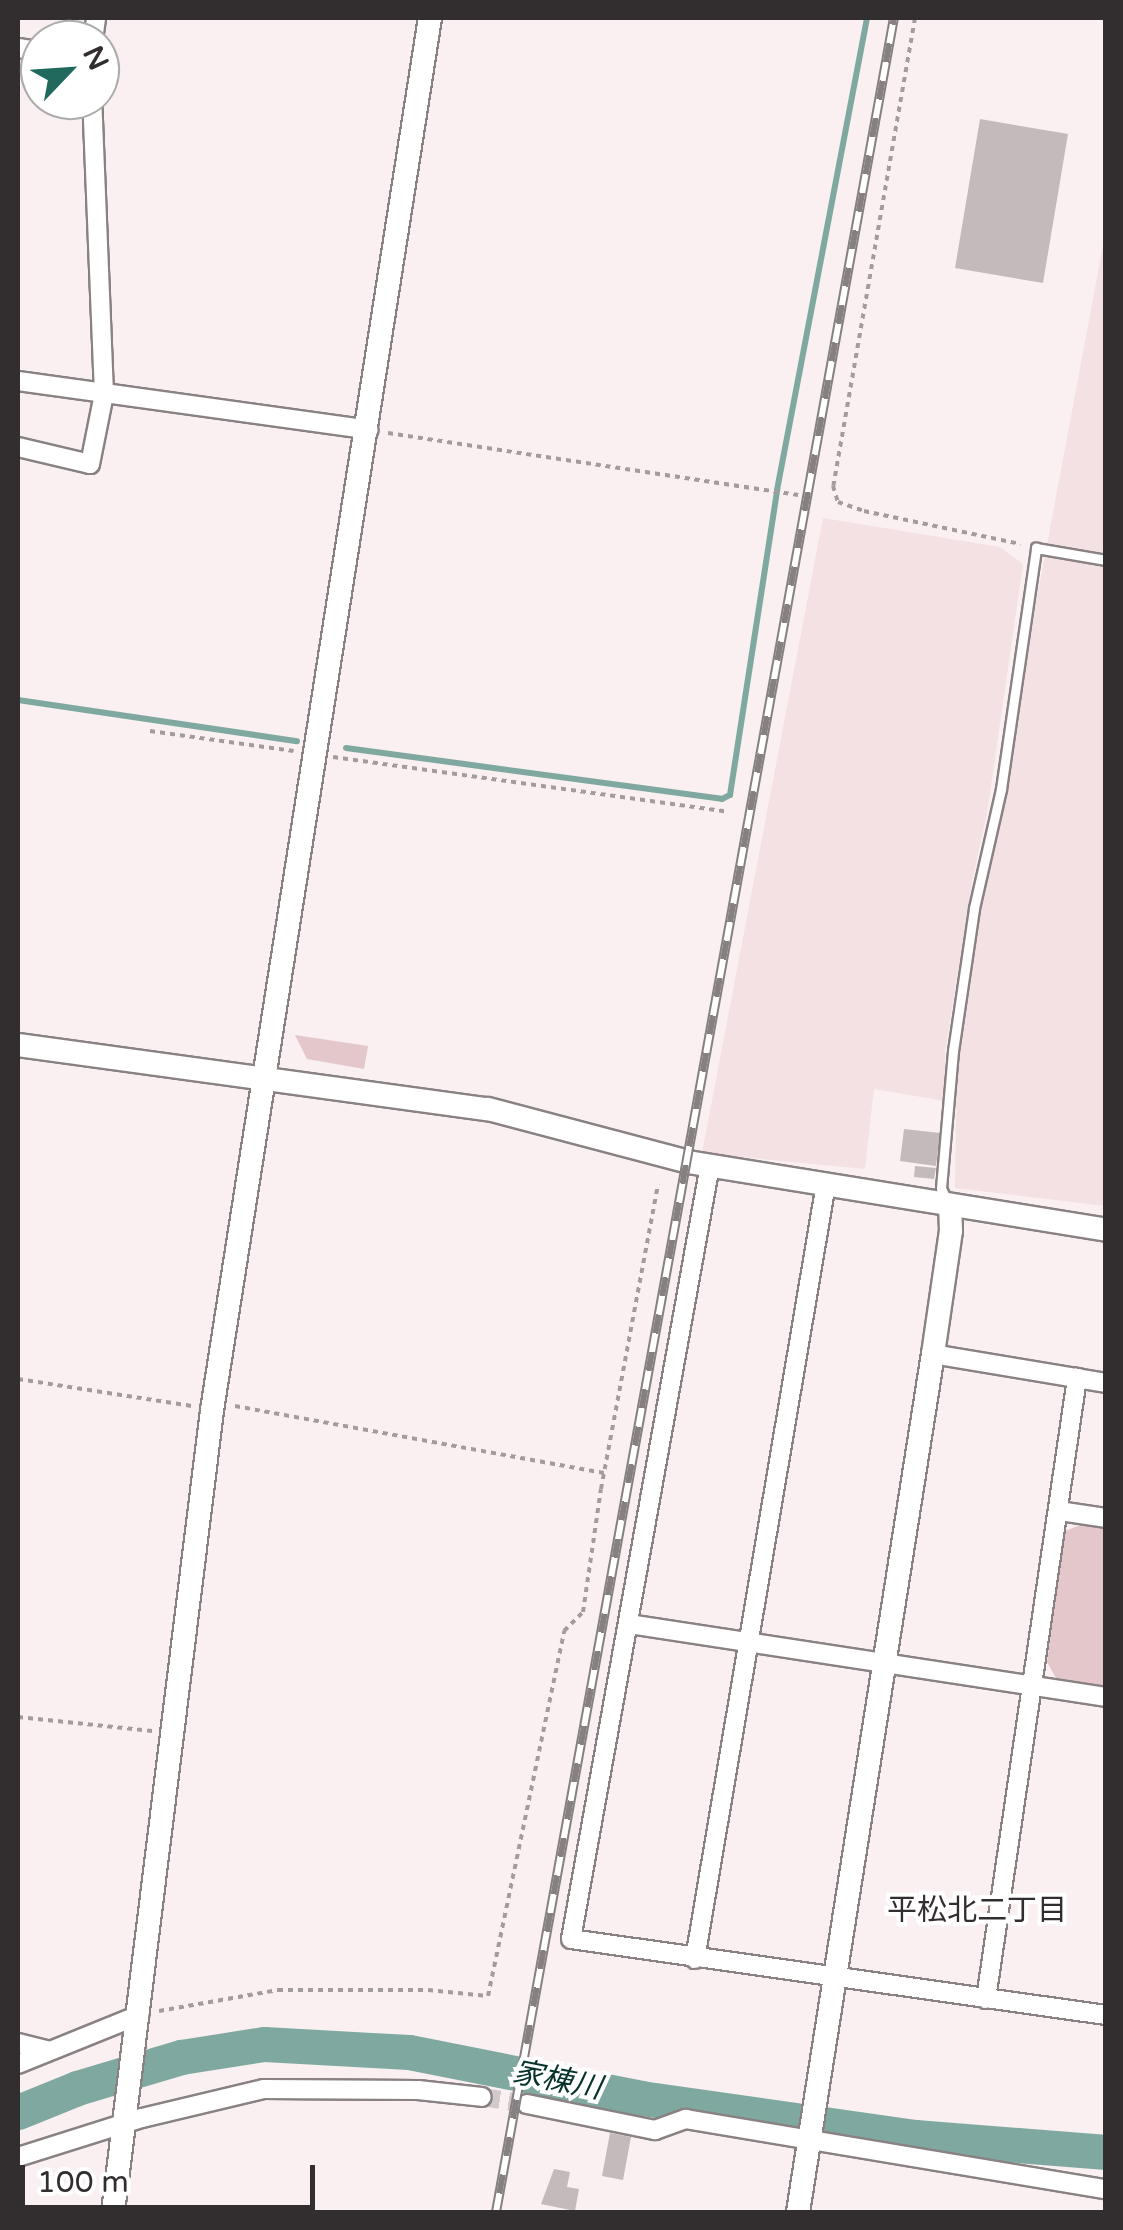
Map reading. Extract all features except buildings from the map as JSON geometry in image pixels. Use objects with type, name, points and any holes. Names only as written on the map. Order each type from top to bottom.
[{"type":"street","points":[[113,2212],[212,1410],[369,430],[430,18]]},
{"type":"street","points":[[18,447],[90,464],[104,394],[93,120]]},
{"type":"street","points":[[18,381],[369,430]]},
{"type":"street","points":[[18,1045],[488,1108],[710,1165],[950,1208],[1106,1230]]},
{"type":"street","points":[[710,1165],[571,1939],[986,1999],[1105,2009]]},
{"type":"street","points":[[695,1958],[826,1184]]},
{"type":"street","points":[[798,2212],[933,1354],[950,1208]]},
{"type":"street","points":[[933,1354],[1106,1383]]},
{"type":"street","points":[[986,1999],[1077,1378]]},
{"type":"street","points":[[1060,1511],[1106,1518]]},
{"type":"street","points":[[629,1624],[1106,1697]]},
{"type":"street","points":[[18,2064],[48,2050],[138,2022]]},
{"type":"street","points":[[18,2043],[48,2050]]},
{"type":"street","points":[[18,2158],[125,2118],[264,2090],[418,2090],[482,2098]]},
{"type":"street","points":[[527,2104],[655,2130],[686,2119],[810,2136],[1106,2189]]},
{"type":"lane","points":[[950,1208],[941,1188],[953,1051],[974,908],[1000,789],[1036,548],[1106,560]]},
{"type":"path","points":[[915,18],[833,486],[838,502],[864,511],[962,528],[1036,548]]},
{"type":"path","points":[[369,430],[798,495]]},
{"type":"path","points":[[150,731],[728,812]]},
{"type":"path","points":[[138,2022],[278,1990],[428,1990],[488,1996],[564,1631],[583,1612],[604,1473],[658,1184]]},
{"type":"path","points":[[18,1378],[212,1410],[230,1406],[604,1473]]},
{"type":"path","points":[[18,1717],[174,1734]]},
{"type":"shaded area","points":[[1105,235],[1105,1206],[955,1188],[957,1054],[979,908]]},
{"type":"shaded area","points":[[823,518],[1000,547],[1023,564],[987,814],[972,881],[945,1053],[945,1101],[874,1089],[865,1169],[702,1153]]},
{"type":"shaded area","points":[[295,1035],[368,1046],[364,1069],[307,1059]]},
{"type":"shaded area","points":[[1083,1524],[1105,1528],[1105,1686],[1056,1678],[1047,1662],[1065,1531]]},
{"type":"waterway","points":[[346,748],[722,799],[730,795],[777,490],[867,18]]},
{"type":"waterway","points":[[18,700],[297,741]]},
{"type":"waterway","name":"家棟川","points":[[18,2112],[77,2088],[181,2057],[264,2044],[409,2052],[641,2098],[915,2137],[1106,2152]]},
{"type":"tunnel","points":[[482,2097],[527,2104]]},
{"type":"railway","points":[[496,2212],[894,18]]},
{"type":"district","name":"平松北二丁目","points":[[977,1911]]}]
